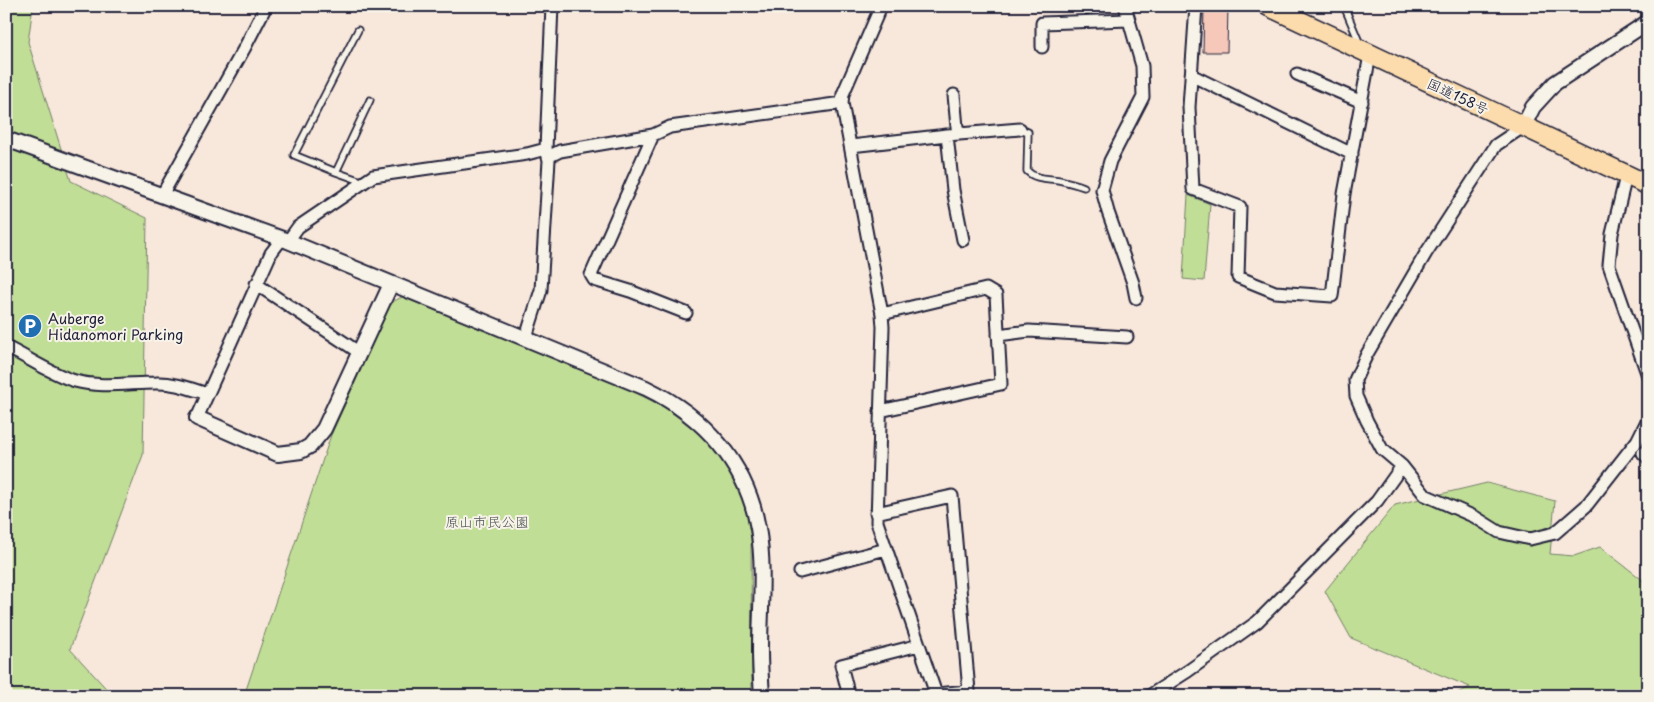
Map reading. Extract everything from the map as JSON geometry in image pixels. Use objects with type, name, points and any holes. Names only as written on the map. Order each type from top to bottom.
[{"type":"highway","name":"国道158号","points":[[1268,6],[1648,186]]},
{"type":"street","points":[[162,195],[266,6]]},
{"type":"street","points":[[526,337],[541,290],[544,261],[552,6]]},
{"type":"street","points":[[876,513],[952,496],[969,693],[936,694],[877,522],[876,513],[882,314],[842,102],[843,94],[880,6]]},
{"type":"street","points":[[1125,6],[1142,66],[1144,97],[1110,161],[1102,190],[1133,283],[1136,298]]},
{"type":"street","points":[[1196,6],[1188,107],[1192,189],[1240,207],[1238,277],[1275,292],[1332,296],[1344,194],[1362,102],[1366,53]]},
{"type":"street","points":[[1042,47],[1042,22],[1129,20]]},
{"type":"street","points":[[1648,22],[1555,83],[1533,106],[1523,127],[1496,145],[1426,253],[1367,354],[1355,380],[1356,396],[1382,449],[1402,466],[1425,495],[1475,517],[1499,532],[1530,539],[1555,533],[1586,506],[1637,441],[1648,419]]},
{"type":"street","points":[[1297,74],[1362,102]]},
{"type":"street","points":[[1191,75],[1352,154]]},
{"type":"street","points":[[954,95],[957,127],[960,134]]},
{"type":"street","points":[[392,284],[324,429],[310,446],[301,451],[278,454],[197,418],[271,253],[298,227],[374,176],[527,154],[547,153],[653,135],[670,127],[842,102]]},
{"type":"street","points":[[851,146],[1020,129]]},
{"type":"street","points":[[653,135],[591,275],[594,280],[630,291],[686,313]]},
{"type":"street","points":[[947,135],[953,190],[963,240]]},
{"type":"street","points":[[6,139],[285,240],[526,337],[668,398],[701,423],[730,456],[748,493],[758,529],[762,574],[760,650],[762,696]]},
{"type":"street","points":[[1626,176],[1612,234],[1610,265],[1648,376]]},
{"type":"street","points":[[256,284],[360,353]]},
{"type":"street","points":[[880,411],[1001,384],[996,294],[986,290],[882,314]]},
{"type":"street","points":[[998,335],[1029,331],[1126,337]]},
{"type":"street","points":[[6,346],[42,366],[75,381],[105,385],[169,384],[208,394]]},
{"type":"street","points":[[1149,696],[1257,622],[1377,501],[1402,466]]},
{"type":"street","points":[[800,572],[886,549]]},
{"type":"street","points":[[849,696],[841,666],[919,645]]},
{"type":"lane","points":[[1344,6],[1366,53]]},
{"type":"lane","points":[[358,30],[294,155],[364,182]]},
{"type":"lane","points":[[336,172],[370,100]]},
{"type":"lane","points":[[1020,129],[1028,132],[1027,171],[1030,174],[1084,187]]},
{"type":"green space","points":[[6,6],[33,6],[28,42],[71,181],[147,218],[143,455],[70,649],[113,696],[6,696]]},
{"type":"green space","points":[[1188,195],[1210,204],[1204,281],[1183,279]]},
{"type":"green space","name":"原山市民公園","points":[[402,297],[632,391],[666,408],[701,435],[728,466],[745,507],[751,538],[752,696],[244,696],[331,435],[389,307],[394,301]]},
{"type":"green space","points":[[1487,483],[1555,501],[1550,554],[1574,556],[1600,547],[1644,581],[1648,580],[1648,685],[1639,696],[1451,696],[1470,687],[1351,638],[1325,591],[1395,505]]},
{"type":"building","points":[[1204,6],[1228,6],[1227,52],[1203,52]]},
{"type":"place","name":"Auberge Hidanomori Parking","points":[[30,326]]}]
